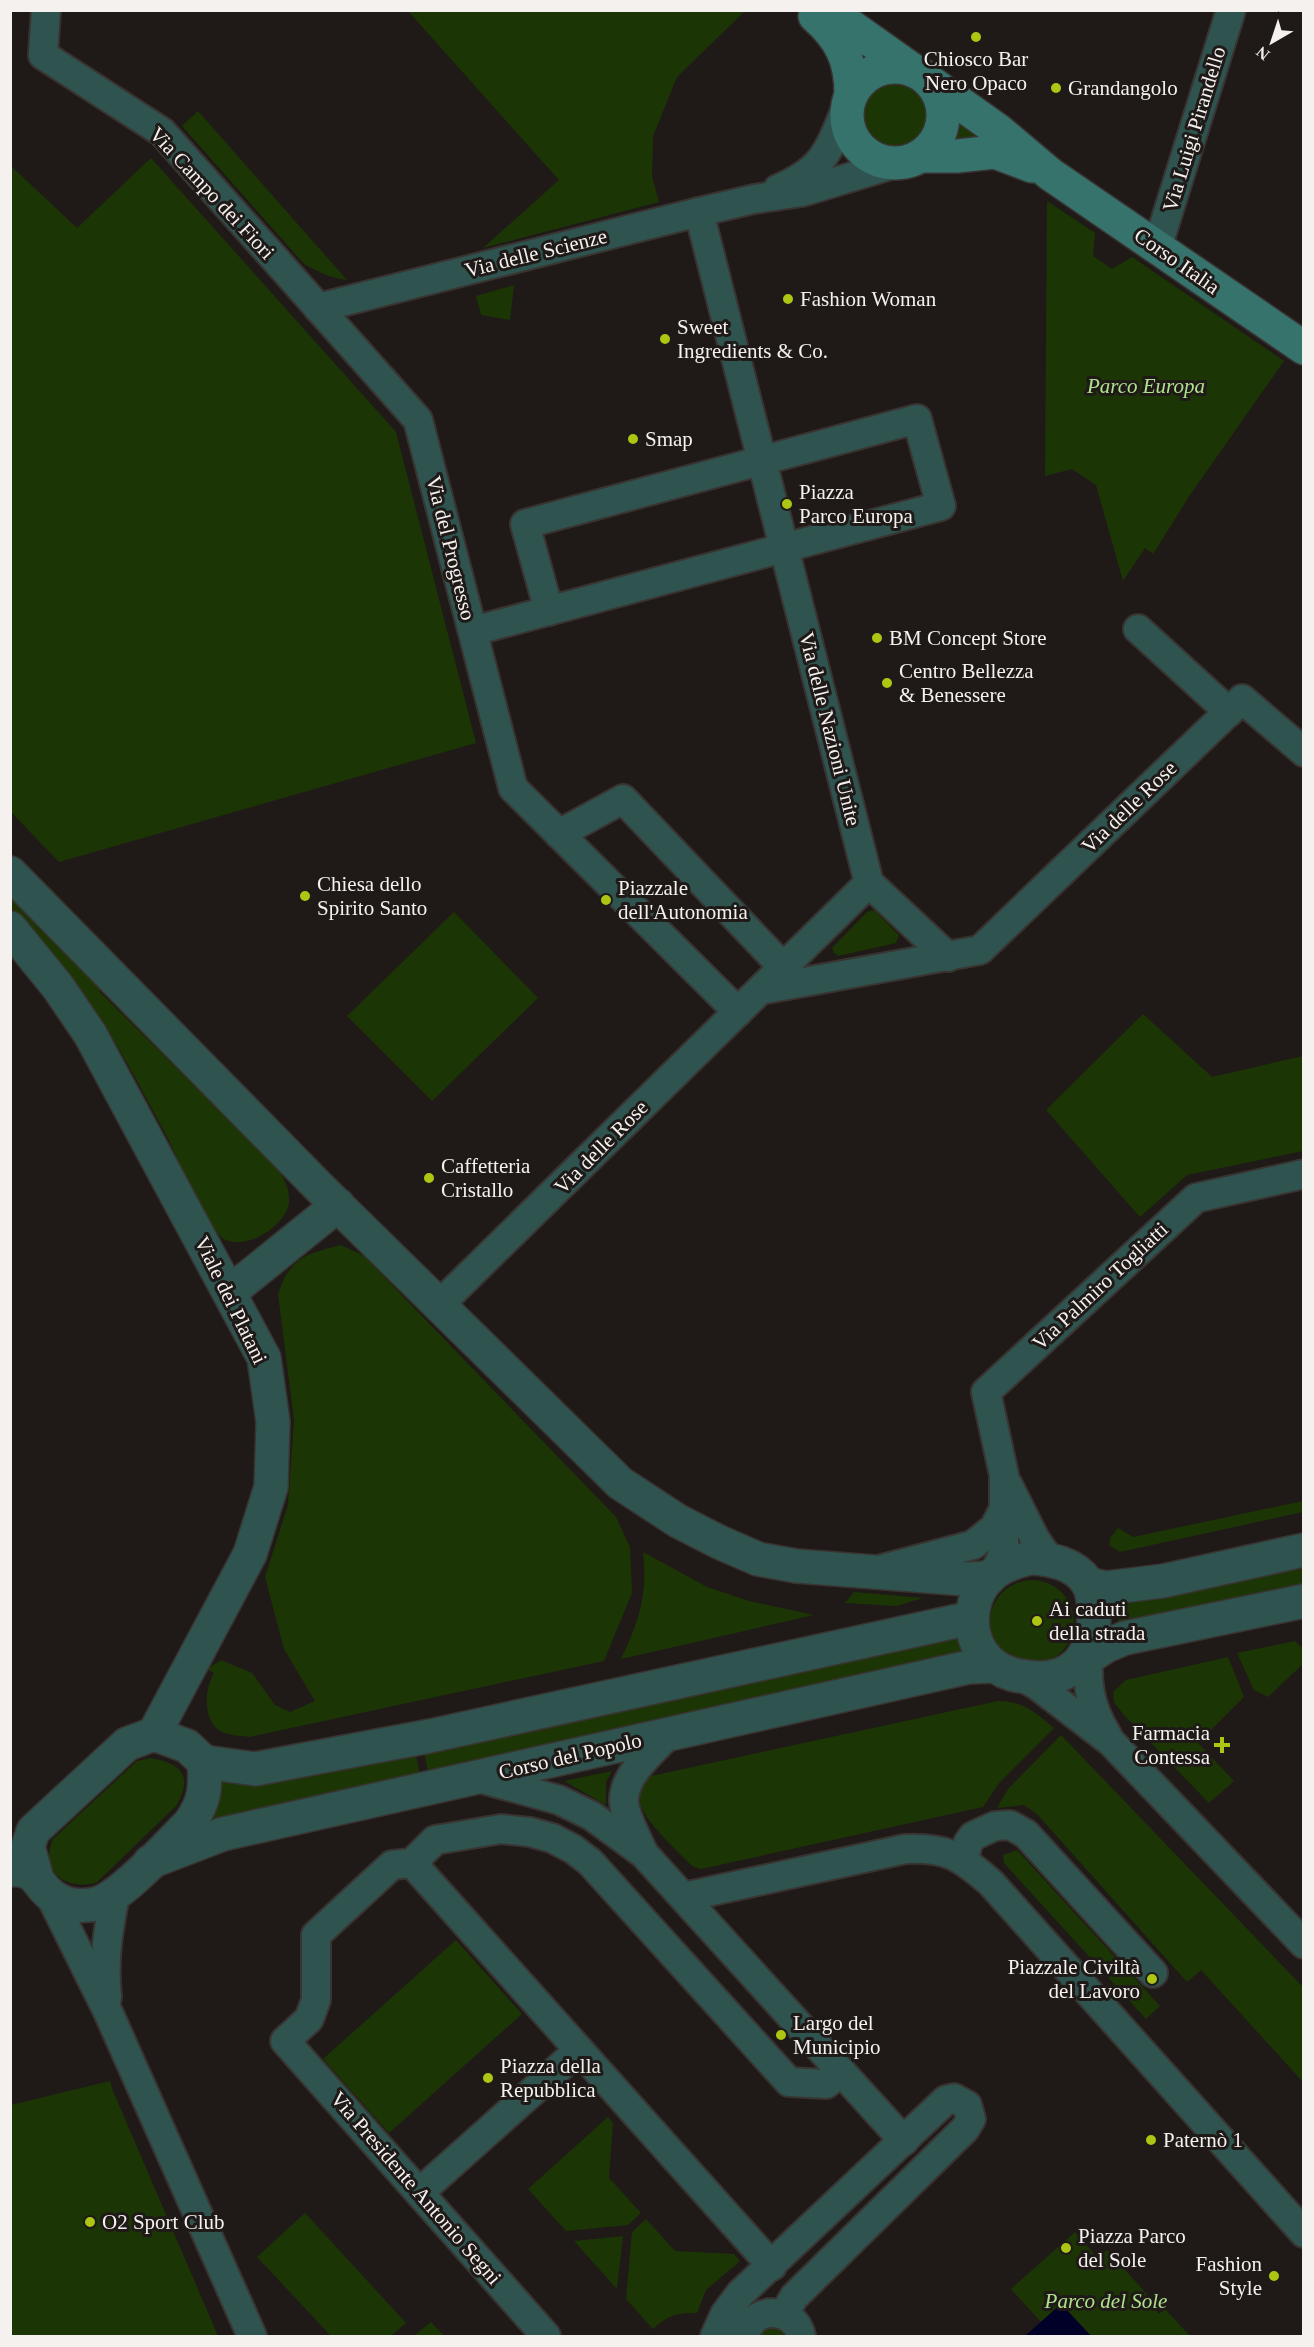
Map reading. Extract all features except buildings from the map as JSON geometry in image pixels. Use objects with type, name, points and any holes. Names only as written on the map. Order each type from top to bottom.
[{"type":"main road","points":[[809,10],[843,49],[851,76],[847,123],[850,135],[858,147],[874,159],[907,160],[994,152],[1050,174]]},
{"type":"main road","points":[[828,10],[999,131],[1050,174]]},
{"type":"main road","points":[[849,102],[867,75],[878,70],[902,67],[922,77],[938,94],[943,108],[943,122],[932,147],[907,160]]},
{"type":"main road","name":"Corso Italia","points":[[1050,174],[1157,248],[1300,338]]},
{"type":"street","name":"Via Campo dei Fiori","points":[[46,10],[43,55],[162,132],[318,308]]},
{"type":"street","name":"Via Luigi Pirandello","points":[[1157,248],[1231,10]]},
{"type":"street","points":[[754,199],[796,181],[822,161],[849,102]]},
{"type":"street","points":[[754,199],[802,192],[907,160]]},
{"type":"street","name":"Via delle Scienze","points":[[318,308],[754,199]]},
{"type":"street","name":"Via delle Nazioni Unite","points":[[699,212],[869,883]]},
{"type":"street","name":"Via del Progresso","points":[[318,308],[418,420],[513,788],[738,1012]]},
{"type":"street","points":[[472,631],[549,610],[788,561],[941,506],[917,419],[525,524],[549,610]]},
{"type":"street","points":[[1137,629],[1228,712]]},
{"type":"street","name":"Via delle Rose","points":[[760,990],[980,950],[1242,699],[1304,752]]},
{"type":"street","points":[[559,834],[623,799],[783,967]]},
{"type":"street","points":[[10,873],[338,1205],[620,1482],[678,1521],[758,1559],[796,1566],[965,1579],[992,1575],[1012,1562],[1030,1558],[1049,1559],[1070,1567],[1089,1584],[1106,1588],[1163,1581],[1304,1550]]},
{"type":"street","points":[[869,883],[948,957]]},
{"type":"street","name":"Via delle Rose","points":[[441,1304],[869,883]]},
{"type":"street","name":"Viale dei Platani","points":[[10,928],[58,987],[90,1034],[264,1358],[273,1422],[271,1487],[250,1554],[154,1734]]},
{"type":"street","name":"Via Palmiro Togliatti","points":[[1004,1475],[986,1392],[1196,1198],[1304,1174]]},
{"type":"street","points":[[230,1292],[338,1205]]},
{"type":"street","points":[[1004,1475],[1004,1552],[977,1597],[971,1618],[973,1636],[981,1654],[1038,1686],[1111,1742],[1304,1944]]},
{"type":"street","points":[[1004,1475],[1035,1539],[1049,1559]]},
{"type":"street","points":[[868,1572],[973,1545],[994,1528],[1004,1509]]},
{"type":"street","points":[[1089,1584],[1094,1607],[1086,1654],[1090,1699],[1098,1721],[1111,1742]]},
{"type":"street","points":[[1008,1671],[1050,1678],[1067,1672],[1086,1654],[1125,1638],[1304,1601]]},
{"type":"street","points":[[252,2337],[109,2014],[32,1880],[28,1847],[33,1831],[60,1804],[127,1743],[154,1734],[187,1746],[204,1762],[255,1770],[441,1734],[971,1618]]},
{"type":"street","name":"Corso del Popolo","points":[[150,1862],[223,1834],[969,1667],[1008,1671]]},
{"type":"street","points":[[644,1854],[623,1800],[627,1783],[669,1734]]},
{"type":"street","points":[[32,1880],[67,1905],[82,1906],[99,1903],[115,1895],[190,1823],[199,1810],[206,1789],[204,1762]]},
{"type":"street","points":[[475,1777],[559,1800],[592,1816],[644,1854],[904,2141]]},
{"type":"street","points":[[10,1833],[60,1804]]},
{"type":"street","points":[[964,1860],[968,1843],[973,1836],[995,1826],[1010,1825],[1026,1834],[1153,1973]]},
{"type":"street","points":[[772,2266],[412,1863],[435,1840],[501,1829],[530,1832],[563,1843],[590,1862],[789,2082],[826,2085],[841,2072]]},
{"type":"street","points":[[684,1897],[905,1850],[932,1848],[964,1860],[991,1882],[1304,2233]]},
{"type":"street","name":"Via Presidente Antonio Segni","points":[[412,1863],[392,1865],[316,1935],[316,2001],[309,2019],[285,2040],[546,2337]]},
{"type":"street","points":[[109,2014],[104,1967],[115,1895]]},
{"type":"street","points":[[420,2192],[579,2050]]},
{"type":"street","points":[[715,2337],[725,2314],[740,2294],[946,2100],[954,2098],[967,2105],[971,2119],[965,2129],[794,2297],[793,2326]]},
{"type":"street","points":[[745,2337],[752,2321],[773,2312],[793,2326]]},
{"type":"green space","points":[[408,11],[745,11],[677,77],[653,136],[652,176],[659,202],[483,248],[559,180]]},
{"type":"green space","points":[[894,79],[908,82],[920,90],[928,102],[931,116],[928,130],[920,142],[908,150],[894,153],[880,150],[868,142],[860,130],[857,116],[860,102],[868,90],[880,82]]},
{"type":"green space","points":[[198,111],[347,280],[325,274],[304,264],[182,126]]},
{"type":"green space","points":[[957,117],[987,139],[954,142],[949,139]]},
{"type":"green space","points":[[151,158],[396,432],[476,743],[59,862],[11,812],[11,166],[77,228]]},
{"type":"green space","name":"Parco Europa","points":[[1047,201],[1095,233],[1093,256],[1112,269],[1132,257],[1284,361],[1190,495],[1153,554],[1145,548],[1123,581],[1096,485],[1072,469],[1045,476]]},
{"type":"green space","points":[[514,285],[510,320],[481,315],[476,296]]},
{"type":"green space","points":[[10,895],[102,987],[99,991],[278,1169],[288,1188],[289,1202],[280,1221],[271,1229],[249,1241],[237,1242],[227,1240],[218,1234],[209,1223],[194,1197],[170,1142],[104,1024],[66,969],[11,908]]},
{"type":"green space","points":[[874,910],[899,935],[896,943],[838,956],[834,953],[832,948],[867,912]]},
{"type":"green space","points":[[454,912],[538,998],[432,1101],[347,1016]]},
{"type":"green space","points":[[1143,1014],[1212,1077],[1303,1056],[1303,1151],[1187,1175],[1140,1217],[1046,1110]]},
{"type":"green space","points":[[341,1245],[364,1256],[616,1517],[630,1547],[632,1593],[604,1661],[249,1737],[227,1734],[216,1728],[207,1709],[207,1694],[214,1673],[207,1669],[221,1660],[252,1673],[275,1705],[290,1712],[315,1701],[284,1649],[265,1577],[288,1505],[294,1420],[278,1294],[288,1272],[300,1259]]},
{"type":"green space","points":[[1303,1501],[1303,1512],[1120,1552],[1109,1545],[1110,1538],[1118,1528],[1133,1537]]},
{"type":"green space","points":[[643,1552],[707,1587],[749,1601],[814,1615],[621,1659],[641,1607],[644,1581]]},
{"type":"green space","points":[[1303,1566],[1303,1589],[1120,1629],[1116,1606]]},
{"type":"green space","points":[[1032,1580],[1055,1587],[1067,1599],[1074,1622],[1067,1645],[1055,1657],[1032,1664],[1009,1657],[997,1645],[990,1622],[997,1599],[1009,1587]]},
{"type":"green space","points":[[854,1592],[923,1598],[896,1606],[845,1603]]},
{"type":"green space","points":[[957,1638],[964,1656],[428,1772],[424,1751]]},
{"type":"green space","points":[[1295,1641],[1303,1649],[1303,1664],[1268,1697],[1254,1690],[1237,1653]]},
{"type":"green space","points":[[1228,1657],[1244,1697],[1198,1743],[1234,1781],[1209,1803],[1123,1714],[1114,1702],[1113,1692],[1126,1680]]},
{"type":"green space","points":[[998,1701],[1022,1705],[1054,1728],[999,1783],[983,1807],[701,1869],[692,1866],[669,1843],[645,1814],[640,1804],[641,1790],[651,1776]]},
{"type":"green space","points":[[1061,1735],[1303,1987],[1303,2082],[1201,1970],[1187,1982],[1037,1814],[1024,1805],[997,1808],[1008,1789]]},
{"type":"green space","points":[[415,1752],[420,1774],[212,1826],[221,1781],[251,1781]]},
{"type":"green space","points":[[150,1758],[170,1763],[181,1773],[184,1787],[176,1806],[96,1883],[74,1884],[58,1876],[49,1861],[53,1839],[137,1761]]},
{"type":"green space","points":[[612,1771],[606,1782],[606,1805],[564,1781]]},
{"type":"green space","points":[[1017,1850],[1160,2006],[1146,2019],[1004,1863],[1003,1855]]},
{"type":"green space","points":[[456,1940],[522,2014],[389,2133],[323,2059]]},
{"type":"green space","name":"O2 Sport Club","points":[[110,2081],[218,2336],[11,2336],[11,2105]]},
{"type":"green space","points":[[608,2117],[613,2123],[609,2178],[641,2213],[628,2225],[566,2231],[528,2189]]},
{"type":"green space","points":[[305,2213],[406,2323],[391,2336],[331,2336],[257,2257]]},
{"type":"green space","points":[[646,2219],[675,2251],[734,2254],[740,2261],[706,2290],[697,2313],[673,2316],[653,2329],[626,2299],[632,2232]]},
{"type":"green space","name":"Parco del Sole","points":[[1075,2232],[1098,2258],[1107,2250],[1155,2303],[1152,2306],[1159,2314],[1165,2309],[1190,2336],[1091,2336],[1061,2304],[1041,2322],[1011,2289]]},
{"type":"green space","points":[[623,2236],[617,2289],[574,2241]]},
{"type":"green space","points":[[431,2322],[444,2336],[414,2336]]},
{"type":"green space","points":[[774,2324],[790,2336],[758,2336],[760,2331]]},
{"type":"water","points":[[1061,2304],[1091,2336],[1025,2336]]},
{"type":"place","name":"Chiosco Bar Nero Opaco","points":[[976,37]]},
{"type":"place","name":"Grandangolo","points":[[1056,88]]},
{"type":"place","name":"Fashion Woman","points":[[788,299]]},
{"type":"place","name":"Sweet Ingredients & Co.","points":[[665,339]]},
{"type":"place","name":"Smap","points":[[633,439]]},
{"type":"place","name":"Piazza Parco Europa","points":[[787,504]]},
{"type":"place","name":"BM Concept Store","points":[[877,638]]},
{"type":"place","name":"Centro Bellezza & Benessere","points":[[887,683]]},
{"type":"place","name":"Chiesa dello Spirito Santo","points":[[305,896]]},
{"type":"place","name":"Piazzale dell'Autonomia","points":[[606,900]]},
{"type":"place","name":"Caffetteria Cristallo","points":[[429,1178]]},
{"type":"place","name":"Ai caduti della strada","points":[[1037,1621]]},
{"type":"place","name":"Farmacia Contessa","points":[[1222,1745]]},
{"type":"place","name":"Piazzale Civiltà del Lavoro","points":[[1152,1979]]},
{"type":"place","name":"Largo del Municipio","points":[[781,2035]]},
{"type":"place","name":"Piazza della Repubblica","points":[[488,2078]]},
{"type":"place","name":"Paternò 1","points":[[1151,2140]]},
{"type":"place","name":"O2 Sport Club","points":[[90,2222]]},
{"type":"place","name":"Piazza Parco del Sole","points":[[1066,2248]]},
{"type":"place","name":"Fashion Style","points":[[1274,2276]]}]
